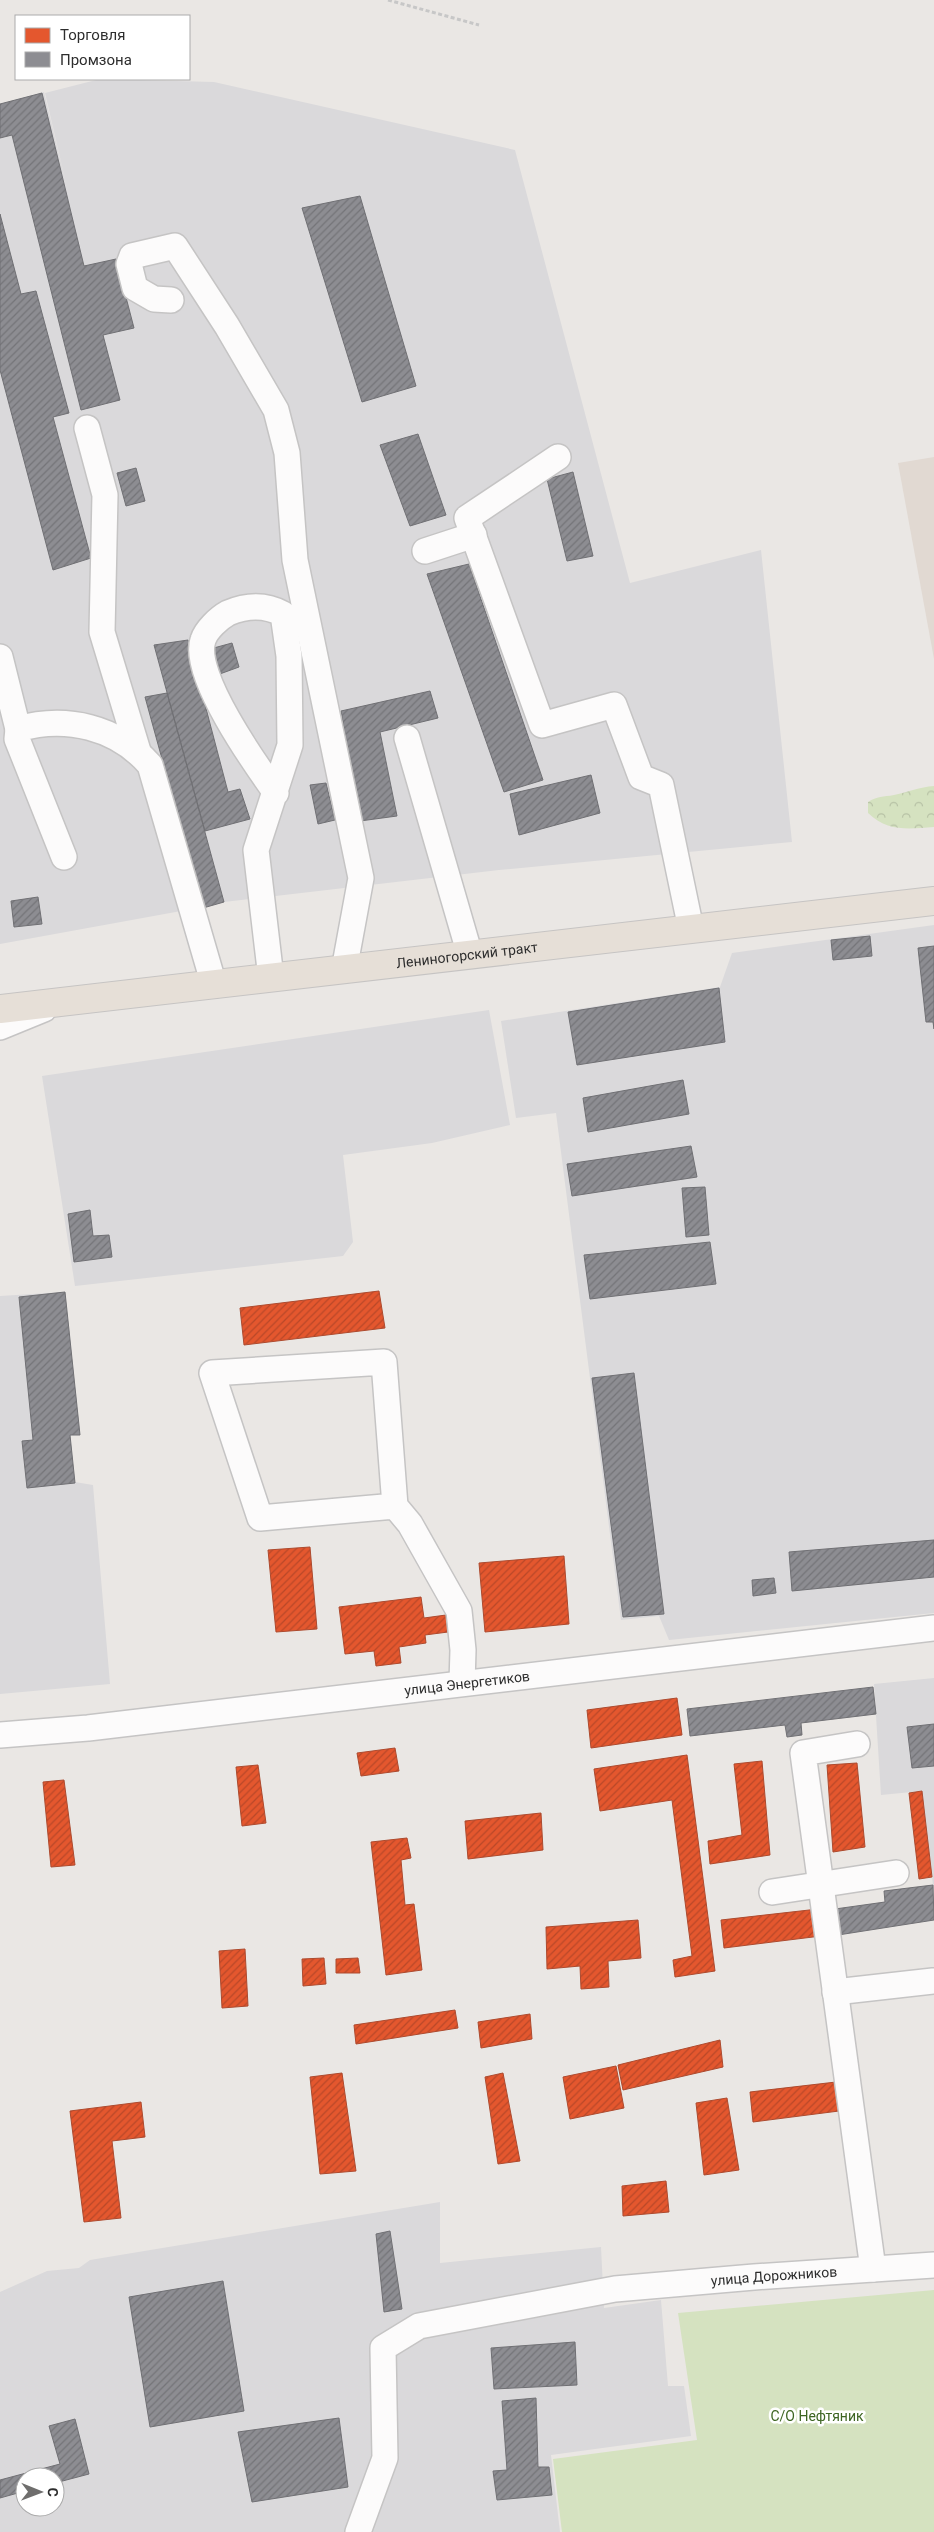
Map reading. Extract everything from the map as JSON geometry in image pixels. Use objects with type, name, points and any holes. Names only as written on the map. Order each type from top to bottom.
[{"type":"main road","name":"Лениногорский тракт","points":[[0,1009],[934,901]]},
{"type":"street","points":[[170,300],[154,299],[136,288],[129,264],[132,256],[174,246],[227,326],[276,410],[287,453],[295,560],[361,878],[344,970]]},
{"type":"street","points":[[87,428],[105,495],[102,632],[138,752]]},
{"type":"street","points":[[558,458],[468,518],[542,725],[614,705],[641,777],[661,785],[691,929]]},
{"type":"street","points":[[425,551],[474,535]]},
{"type":"street","points":[[271,978],[256,850],[276,793],[290,745],[289,656],[283,614],[272,608],[254,606],[237,609],[222,616],[202,641],[202,657],[210,683],[239,740],[276,793]]},
{"type":"street","points":[[0,657],[18,729],[17,739],[64,857]]},
{"type":"street","points":[[18,729],[36,724],[64,723],[106,732],[138,752],[150,766],[214,985]]},
{"type":"street","points":[[407,738],[470,955]]},
{"type":"street","points":[[0,1027],[42,1009],[69,1002]]},
{"type":"street","points":[[395,1506],[260,1518],[212,1373],[384,1362],[395,1506],[410,1524],[459,1612],[463,1650],[462,1684]]},
{"type":"street","name":"улица Энергетиков","points":[[0,1735],[88,1728],[934,1628]]},
{"type":"street","points":[[857,1744],[803,1752],[873,2269]]},
{"type":"street","points":[[772,1892],[896,1873]]},
{"type":"street","points":[[835,1992],[932,1981]]},
{"type":"street","name":"улица Дорожников","points":[[358,2532],[386,2458],[383,2348],[419,2326],[615,2289],[934,2265]]},
{"type":"path","points":[[388,0],[478,25]]},
{"type":"shaded area","points":[[96,80],[214,82],[515,150],[630,583],[761,550],[792,842],[499,870],[224,902],[206,835],[203,907],[0,944],[0,104],[44,92],[68,192],[45,93]]},
{"type":"shaded area","points":[[934,457],[934,659],[898,463]]},
{"type":"shaded area","points":[[934,925],[934,1613],[669,1640],[659,1616],[621,1620],[556,1113],[516,1118],[501,1021],[720,987],[732,953]]},
{"type":"shaded area","points":[[489,1010],[510,1125],[432,1143],[343,1155],[353,1242],[343,1256],[75,1286],[42,1076]]},
{"type":"shaded area","points":[[65,1292],[80,1434],[70,1436],[75,1482],[93,1485],[110,1684],[0,1694],[0,1296]]},
{"type":"shaded area","points":[[934,1678],[934,1894],[922,1791],[881,1795],[874,1684]]},
{"type":"shaded area","points":[[440,2202],[440,2263],[601,2247],[604,2308],[661,2300],[668,2386],[684,2386],[691,2436],[551,2455],[560,2532],[0,2532],[0,2292],[47,2271],[79,2268],[90,2260]]},
{"type":"green space","points":[[934,786],[934,827],[899,828],[883,823],[868,813],[868,802],[874,799]]},
{"type":"green space","name":"С/О Нефтяник","points":[[934,2290],[934,2532],[562,2532],[553,2459],[697,2440],[678,2313]]},
{"type":"building: Торговля","points":[[379,1291],[385,1328],[244,1345],[240,1308]]},
{"type":"building: Торговля","points":[[310,1547],[317,1629],[276,1632],[268,1550]]},
{"type":"building: Торговля","points":[[564,1556],[569,1624],[485,1632],[479,1563]]},
{"type":"building: Торговля","points":[[421,1597],[424,1618],[446,1615],[448,1632],[425,1635],[426,1643],[399,1647],[401,1663],[376,1666],[374,1651],[345,1654],[339,1607]]},
{"type":"building: Торговля","points":[[677,1698],[682,1735],[591,1748],[587,1710]]},
{"type":"building: Торговля","points":[[395,1748],[399,1771],[361,1776],[357,1753]]},
{"type":"building: Торговля","points":[[687,1755],[715,1971],[675,1977],[673,1960],[692,1956],[672,1800],[600,1811],[594,1769]]},
{"type":"building: Торговля","points":[[762,1761],[770,1855],[710,1864],[708,1841],[742,1835],[734,1764]]},
{"type":"building: Торговля","points":[[857,1763],[865,1847],[833,1852],[827,1765]]},
{"type":"building: Торговля","points":[[258,1765],[266,1823],[242,1826],[236,1767]]},
{"type":"building: Торговля","points":[[64,1780],[75,1865],[51,1867],[43,1782]]},
{"type":"building: Торговля","points":[[922,1791],[932,1877],[919,1879],[909,1793]]},
{"type":"building: Торговля","points":[[541,1813],[543,1850],[468,1859],[465,1821]]},
{"type":"building: Торговля","points":[[407,1838],[411,1858],[401,1860],[405,1905],[414,1904],[422,1970],[386,1975],[371,1842]]},
{"type":"building: Торговля","points":[[818,1909],[821,1936],[724,1948],[721,1920]]},
{"type":"building: Торговля","points":[[638,1920],[641,1958],[608,1961],[609,1987],[581,1989],[580,1966],[547,1969],[546,1927]]},
{"type":"building: Торговля","points":[[245,1949],[248,2006],[222,2008],[219,1951]]},
{"type":"building: Торговля","points":[[324,1958],[326,1984],[303,1986],[302,1959]]},
{"type":"building: Торговля","points":[[358,1958],[360,1973],[336,1973],[336,1959]]},
{"type":"building: Торговля","points":[[455,2010],[458,2028],[356,2044],[354,2025]]},
{"type":"building: Торговля","points":[[530,2014],[532,2039],[481,2048],[478,2022]]},
{"type":"building: Торговля","points":[[720,2040],[723,2067],[623,2090],[618,2065]]},
{"type":"building: Торговля","points":[[616,2066],[624,2108],[570,2119],[563,2077]]},
{"type":"building: Торговля","points":[[342,2073],[356,2171],[320,2174],[310,2077]]},
{"type":"building: Торговля","points":[[503,2073],[520,2161],[498,2164],[485,2077]]},
{"type":"building: Торговля","points":[[836,2082],[839,2111],[753,2122],[750,2092]]},
{"type":"building: Торговля","points":[[727,2098],[739,2170],[704,2175],[696,2103]]},
{"type":"building: Торговля","points":[[141,2102],[145,2137],[112,2141],[121,2218],[84,2222],[70,2111]]},
{"type":"building: Торговля","points":[[666,2181],[669,2212],[623,2216],[622,2186]]},
{"type":"building: Промзона","points":[[42,93],[84,266],[116,259],[134,328],[103,335],[120,400],[81,410],[12,135],[0,138],[0,104]]},
{"type":"building: Промзона","points":[[360,196],[416,386],[362,402],[302,208]]},
{"type":"building: Промзона","points":[[0,214],[21,294],[36,291],[69,413],[53,417],[91,558],[53,570],[0,370]]},
{"type":"building: Промзона","points":[[418,434],[446,515],[410,526],[380,445]]},
{"type":"building: Промзона","points":[[136,468],[145,501],[126,506],[117,473]]},
{"type":"building: Промзона","points":[[573,472],[593,556],[567,561],[547,479]]},
{"type":"building: Промзона","points":[[469,564],[543,780],[504,792],[427,574]]},
{"type":"building: Промзона","points":[[188,640],[228,792],[240,789],[250,819],[205,831],[154,645]]},
{"type":"building: Промзона","points":[[232,643],[239,667],[217,675],[210,649]]},
{"type":"building: Промзона","points":[[430,691],[438,718],[380,732],[397,816],[360,821],[341,711]]},
{"type":"building: Промзона","points":[[167,693],[224,902],[203,908],[145,697]]},
{"type":"building: Промзона","points":[[591,775],[600,813],[519,835],[510,794]]},
{"type":"building: Промзона","points":[[326,783],[335,820],[318,824],[310,785]]},
{"type":"building: Промзона","points":[[38,897],[42,924],[14,927],[11,901]]},
{"type":"building: Промзона","points":[[870,936],[872,956],[833,960],[831,940]]},
{"type":"building: Промзона","points":[[934,946],[934,1029],[933,1022],[926,1022],[918,948]]},
{"type":"building: Промзона","points":[[719,988],[725,1042],[577,1065],[568,1012]]},
{"type":"building: Промзона","points":[[683,1080],[689,1114],[588,1132],[583,1098]]},
{"type":"building: Промзона","points":[[691,1146],[697,1177],[572,1196],[567,1164]]},
{"type":"building: Промзона","points":[[705,1187],[709,1235],[686,1237],[682,1188]]},
{"type":"building: Промзона","points":[[90,1210],[93,1236],[109,1235],[112,1257],[74,1262],[68,1214]]},
{"type":"building: Промзона","points":[[710,1242],[716,1284],[590,1299],[584,1255]]},
{"type":"building: Промзона","points":[[65,1292],[80,1435],[70,1435],[75,1483],[27,1488],[22,1441],[33,1440],[19,1297]]},
{"type":"building: Промзона","points":[[634,1373],[664,1614],[623,1617],[592,1378]]},
{"type":"building: Промзона","points":[[934,1540],[934,1577],[792,1591],[789,1552]]},
{"type":"building: Промзона","points":[[774,1578],[776,1593],[753,1596],[752,1580]]},
{"type":"building: Промзона","points":[[873,1687],[876,1714],[801,1723],[802,1735],[787,1737],[785,1725],[690,1736],[687,1709]]},
{"type":"building: Промзона","points":[[934,1724],[934,1766],[912,1768],[907,1727]]},
{"type":"building: Промзона","points":[[933,1885],[934,1920],[838,1935],[835,1909],[885,1902],[884,1891]]},
{"type":"building: Промзона","points":[[390,2231],[402,2309],[384,2312],[376,2234]]},
{"type":"building: Промзона","points":[[223,2281],[244,2411],[150,2427],[129,2297]]},
{"type":"building: Промзона","points":[[575,2342],[577,2385],[494,2389],[491,2348]]},
{"type":"building: Промзона","points":[[536,2398],[538,2467],[549,2467],[552,2495],[497,2500],[493,2471],[507,2470],[502,2401]]},
{"type":"building: Промзона","points":[[339,2418],[348,2487],[252,2502],[238,2432]]},
{"type":"building: Промзона","points":[[75,2419],[89,2474],[65,2480],[65,2467],[49,2467],[60,2464],[49,2426]]},
{"type":"building: Промзона","points":[[15,2476],[15,2494],[0,2498],[0,2480]]}]
